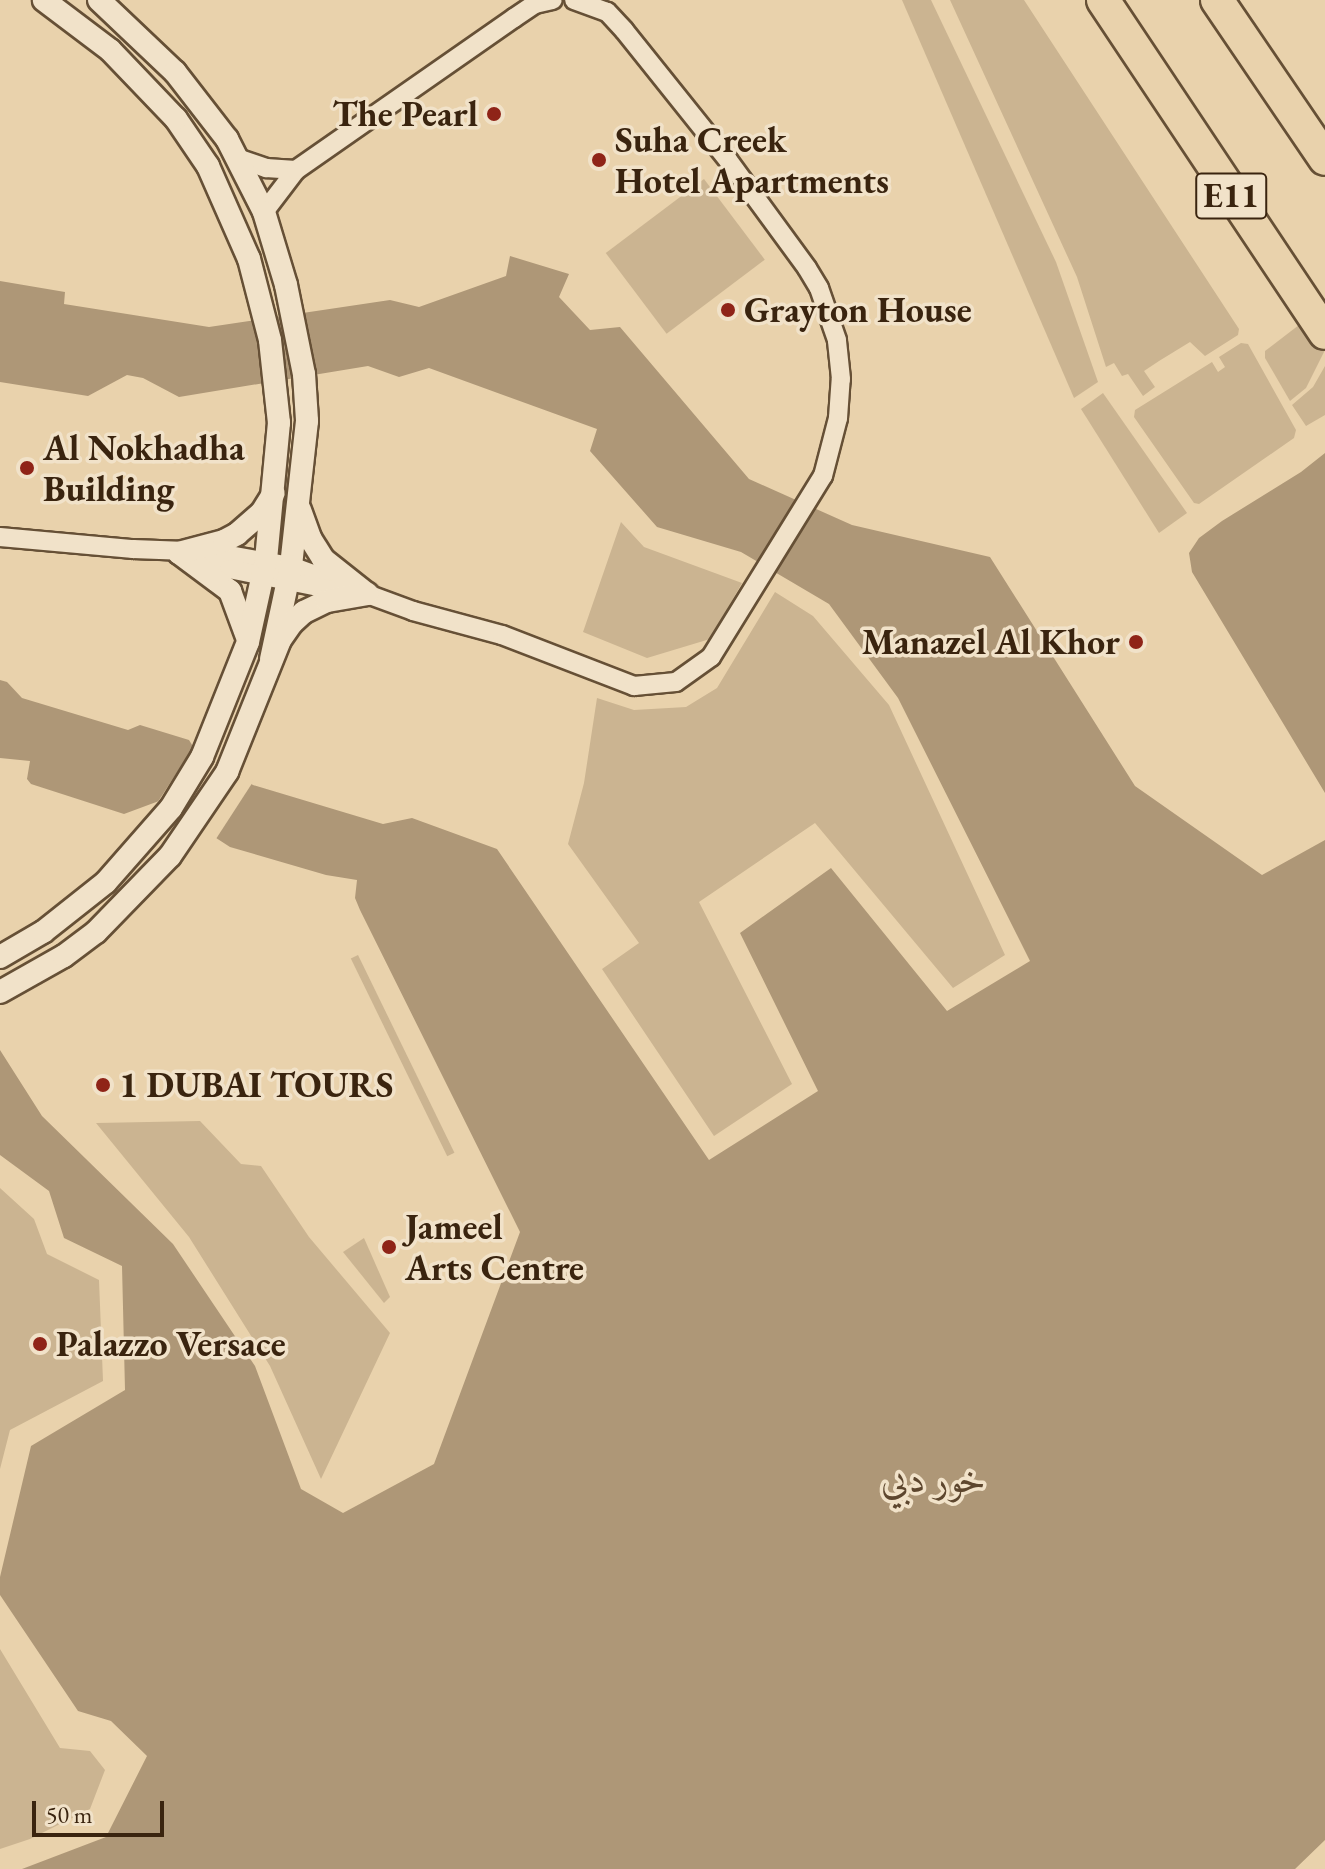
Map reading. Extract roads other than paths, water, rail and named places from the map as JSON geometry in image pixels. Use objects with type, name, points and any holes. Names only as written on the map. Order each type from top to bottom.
[{"type":"highway","name":"E11","points":[[1103,0],[1325,333]]},
{"type":"highway","name":"E11","points":[[1220,2],[1325,159]]},
{"type":"street","points":[[4,954],[75,908],[133,854],[171,808],[202,757],[248,642],[265,568],[275,492],[279,423],[270,340],[249,259],[208,166],[176,119],[110,50],[44,0]]},
{"type":"street","points":[[0,992],[29,977],[96,932],[170,856],[227,772],[251,719],[271,659],[289,574],[307,421],[297,329],[274,241],[240,159],[175,72],[99,0]]},
{"type":"street","points":[[264,212],[296,170],[535,4],[553,0]]},
{"type":"street","points":[[0,537],[179,553],[213,552],[289,574],[332,578],[367,594],[502,635],[634,686],[666,684],[695,671],[711,657],[823,476],[838,418],[841,379],[837,340],[819,288],[728,160],[607,12],[574,0]]},
{"type":"street","points":[[240,159],[266,168],[296,170]]},
{"type":"street","points":[[179,553],[224,541],[237,534],[262,512],[275,492]]},
{"type":"street","points":[[298,506],[310,538],[323,559],[367,594]]},
{"type":"street","points":[[179,553],[230,591],[241,613],[248,642]]},
{"type":"street","points":[[271,659],[280,640],[304,612],[327,601],[367,594]]},
{"type":"water","name":"خور دبي","points":[[510,256],[569,274],[559,297],[590,330],[620,327],[749,479],[852,525],[990,557],[1135,786],[1262,875],[1325,840],[1325,1840],[1295,1869],[22,1869],[106,1837],[147,1756],[111,1721],[78,1711],[0,1595],[0,1577],[31,1446],[125,1390],[122,1266],[64,1238],[49,1191],[0,1155],[0,1050],[42,1116],[173,1244],[255,1366],[301,1489],[343,1513],[434,1464],[520,1232],[360,910],[355,898],[357,880],[326,875],[230,847],[159,801],[124,814],[31,784],[27,779],[30,761],[0,758],[0,680],[7,682],[22,698],[128,730],[140,725],[189,740],[194,748],[253,785],[383,824],[412,818],[497,849],[709,1160],[818,1091],[740,933],[831,868],[947,1011],[1030,961],[898,698],[829,604],[741,552],[657,527],[590,451],[597,429],[429,368],[399,377],[368,366],[179,397],[143,378],[127,375],[88,396],[0,382],[0,281],[65,292],[64,304],[209,327],[390,300],[419,307],[506,276]]},
{"type":"water","points":[[1325,453],[1325,793],[1192,572],[1189,553],[1199,538],[1222,521],[1301,472]]},
{"type":"place","name":"The Pearl","points":[[494,114]]},
{"type":"place","name":"Suha Creek Hotel Apartments","points":[[599,160]]},
{"type":"place","name":"Grayton House","points":[[728,310]]},
{"type":"place","name":"Al Nokhadha Building","points":[[27,468]]},
{"type":"place","name":"Manazel Al Khor","points":[[1136,642]]},
{"type":"place","name":"1 DUBAI TOURS","points":[[103,1085]]},
{"type":"place","name":"Jameel Arts Centre","points":[[389,1247]]},
{"type":"place","name":"Palazzo Versace","points":[[40,1344]]}]
